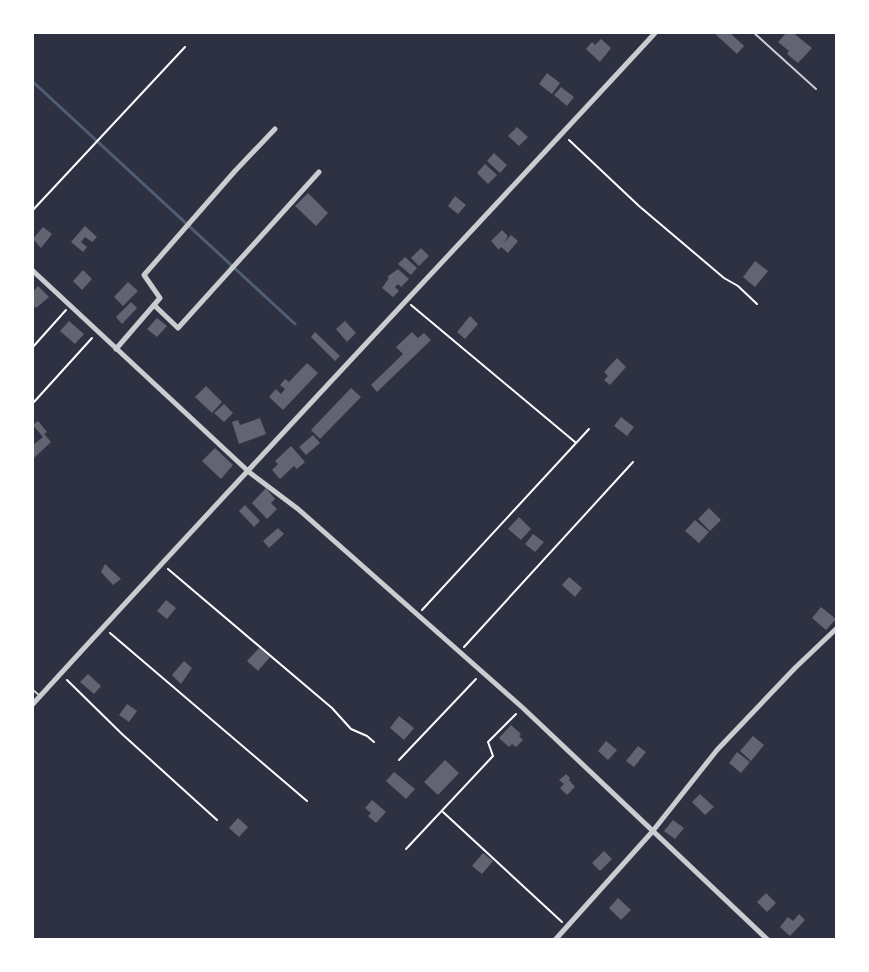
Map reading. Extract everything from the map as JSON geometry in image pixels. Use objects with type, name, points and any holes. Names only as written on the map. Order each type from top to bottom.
[{"type":"street","points":[[32,705],[656,32]]},
{"type":"street","points":[[116,349],[160,298],[144,275],[275,129]]},
{"type":"street","points":[[154,305],[178,328],[319,172]]},
{"type":"street","points":[[32,270],[249,472],[298,509],[523,708],[768,940]]},
{"type":"street","points":[[555,940],[652,832],[717,750],[837,628]]},
{"type":"lane","points":[[753,32],[816,89]]},
{"type":"lane","points":[[32,689],[40,696]]},
{"type":"path","points":[[32,211],[185,47]]},
{"type":"path","points":[[562,134],[650,215],[757,304]]},
{"type":"path","points":[[407,301],[576,442]]},
{"type":"path","points":[[32,348],[70,306]]},
{"type":"path","points":[[34,402],[98,332]]},
{"type":"path","points":[[418,614],[589,429]]},
{"type":"path","points":[[460,651],[633,462]]},
{"type":"path","points":[[161,563],[332,708],[351,729],[374,742]]},
{"type":"path","points":[[103,627],[307,801]]},
{"type":"path","points":[[399,760],[482,672]]},
{"type":"path","points":[[61,673],[122,734],[217,820]]},
{"type":"path","points":[[406,849],[493,756],[488,742],[523,708]]},
{"type":"path","points":[[443,811],[565,924]]},
{"type":"building","points":[[713,32],[729,32],[744,46],[737,54]]},
{"type":"building","points":[[787,32],[792,32],[812,48],[798,63],[778,42]]},
{"type":"building","points":[[601,39],[611,48],[600,62],[586,49],[592,42],[595,45]]},
{"type":"building","points":[[547,73],[560,83],[552,94],[539,84]]},
{"type":"building","points":[[561,87],[574,97],[567,106],[554,95]]},
{"type":"building","points":[[517,127],[528,137],[519,146],[508,136]]},
{"type":"building","points":[[494,153],[507,165],[500,173],[487,161]]},
{"type":"building","points":[[485,164],[497,175],[488,184],[477,173]]},
{"type":"building","points":[[308,193],[328,213],[316,226],[295,206]]},
{"type":"building","points":[[455,196],[466,205],[458,214],[448,206]]},
{"type":"building","points":[[85,226],[97,237],[92,242],[85,237],[81,242],[87,247],[83,252],[71,242]]},
{"type":"building","points":[[43,227],[52,234],[41,248],[33,239]]},
{"type":"building","points":[[502,230],[508,236],[504,243],[511,235],[518,241],[508,253],[501,247],[499,250],[491,241]]},
{"type":"building","points":[[421,248],[429,256],[419,266],[411,258]]},
{"type":"building","points":[[405,257],[417,268],[411,275],[398,264]]},
{"type":"building","points":[[755,261],[768,271],[755,287],[743,277]]},
{"type":"building","points":[[398,269],[409,279],[401,287],[398,284],[395,287],[399,291],[393,297],[382,288],[387,277]]},
{"type":"building","points":[[83,270],[92,279],[82,290],[73,281]]},
{"type":"building","points":[[128,282],[138,291],[123,306],[114,297]]},
{"type":"building","points":[[38,286],[49,297],[36,308],[32,304],[32,293]]},
{"type":"building","points":[[131,302],[137,308],[122,324],[116,317]]},
{"type":"building","points":[[470,316],[478,324],[465,339],[457,332]]},
{"type":"building","points":[[157,318],[167,326],[157,337],[147,329]]},
{"type":"building","points":[[69,321],[84,334],[75,344],[60,331]]},
{"type":"building","points":[[345,321],[356,333],[347,342],[336,329]]},
{"type":"building","points":[[315,332],[340,356],[335,361],[311,337]]},
{"type":"building","points":[[412,332],[418,338],[424,333],[431,340],[377,392],[371,385],[403,354],[396,347]]},
{"type":"building","points":[[617,358],[626,367],[610,385],[604,380],[608,376],[604,372]]},
{"type":"building","points":[[307,363],[318,373],[283,410],[269,397],[276,389],[281,394],[285,389],[280,385],[285,379],[289,382]]},
{"type":"building","points":[[206,386],[222,402],[212,413],[195,397]]},
{"type":"building","points":[[351,388],[361,397],[320,439],[311,430]]},
{"type":"building","points":[[224,404],[233,413],[224,422],[214,413]]},
{"type":"building","points":[[621,417],[634,427],[627,436],[614,426]]},
{"type":"building","points":[[260,418],[266,434],[239,444],[232,422],[238,420],[240,425]]},
{"type":"building","points":[[38,421],[51,442],[34,458],[32,446],[43,437],[33,425]]},
{"type":"building","points":[[313,435],[320,443],[306,455],[299,447]]},
{"type":"building","points":[[291,446],[305,462],[297,469],[294,466],[280,479],[272,470],[278,464],[275,461]]},
{"type":"building","points":[[215,448],[233,465],[221,479],[202,461]]},
{"type":"building","points":[[266,488],[275,499],[271,503],[277,509],[267,519],[252,503]]},
{"type":"building","points":[[245,505],[260,521],[254,527],[239,511]]},
{"type":"building","points":[[709,508],[721,520],[710,531],[698,519]]},
{"type":"building","points":[[519,517],[531,529],[521,540],[508,529]]},
{"type":"building","points":[[695,520],[709,532],[699,543],[685,531]]},
{"type":"building","points":[[278,528],[284,534],[269,548],[263,541]]},
{"type":"building","points":[[533,534],[544,542],[535,552],[525,544]]},
{"type":"building","points":[[105,564],[121,579],[113,585],[101,572]]},
{"type":"building","points":[[569,577],[582,588],[575,597],[562,585]]},
{"type":"building","points":[[166,600],[176,608],[167,619],[157,611]]},
{"type":"building","points":[[821,607],[836,619],[826,630],[812,618]]},
{"type":"building","points":[[259,648],[270,657],[258,671],[247,661]]},
{"type":"building","points":[[184,661],[192,668],[181,684],[172,675]]},
{"type":"building","points":[[88,674],[101,686],[94,694],[80,682]]},
{"type":"building","points":[[127,704],[137,711],[129,722],[119,715]]},
{"type":"building","points":[[399,716],[414,728],[404,740],[390,728]]},
{"type":"building","points":[[511,725],[523,740],[516,747],[512,744],[509,747],[499,738]]},
{"type":"building","points":[[753,736],[764,745],[751,761],[740,751]]},
{"type":"building","points":[[606,741],[617,750],[608,760],[598,751]]},
{"type":"building","points":[[638,746],[646,752],[634,767],[626,761]]},
{"type":"building","points":[[737,752],[750,762],[741,773],[729,763]]},
{"type":"building","points":[[445,760],[459,773],[438,795],[424,782]]},
{"type":"building","points":[[394,772],[415,789],[406,799],[386,781]]},
{"type":"building","points":[[566,774],[575,787],[567,795],[560,788],[564,784],[559,780]]},
{"type":"building","points":[[700,794],[714,807],[705,815],[692,802]]},
{"type":"building","points":[[372,800],[386,812],[376,823],[365,808]]},
{"type":"building","points":[[238,818],[248,827],[239,837],[229,828]]},
{"type":"building","points":[[673,820],[684,828],[675,839],[664,831]]},
{"type":"building","points":[[604,851],[612,859],[600,871],[592,863]]},
{"type":"building","points":[[483,853],[493,861],[482,874],[472,866]]},
{"type":"building","points":[[766,893],[776,903],[767,912],[757,902]]},
{"type":"building","points":[[618,898],[631,910],[621,920],[609,908]]},
{"type":"building","points":[[799,914],[805,920],[790,936],[780,927],[788,917],[793,921]]},
{"type":"waterway","points":[[32,81],[295,324]]}]
